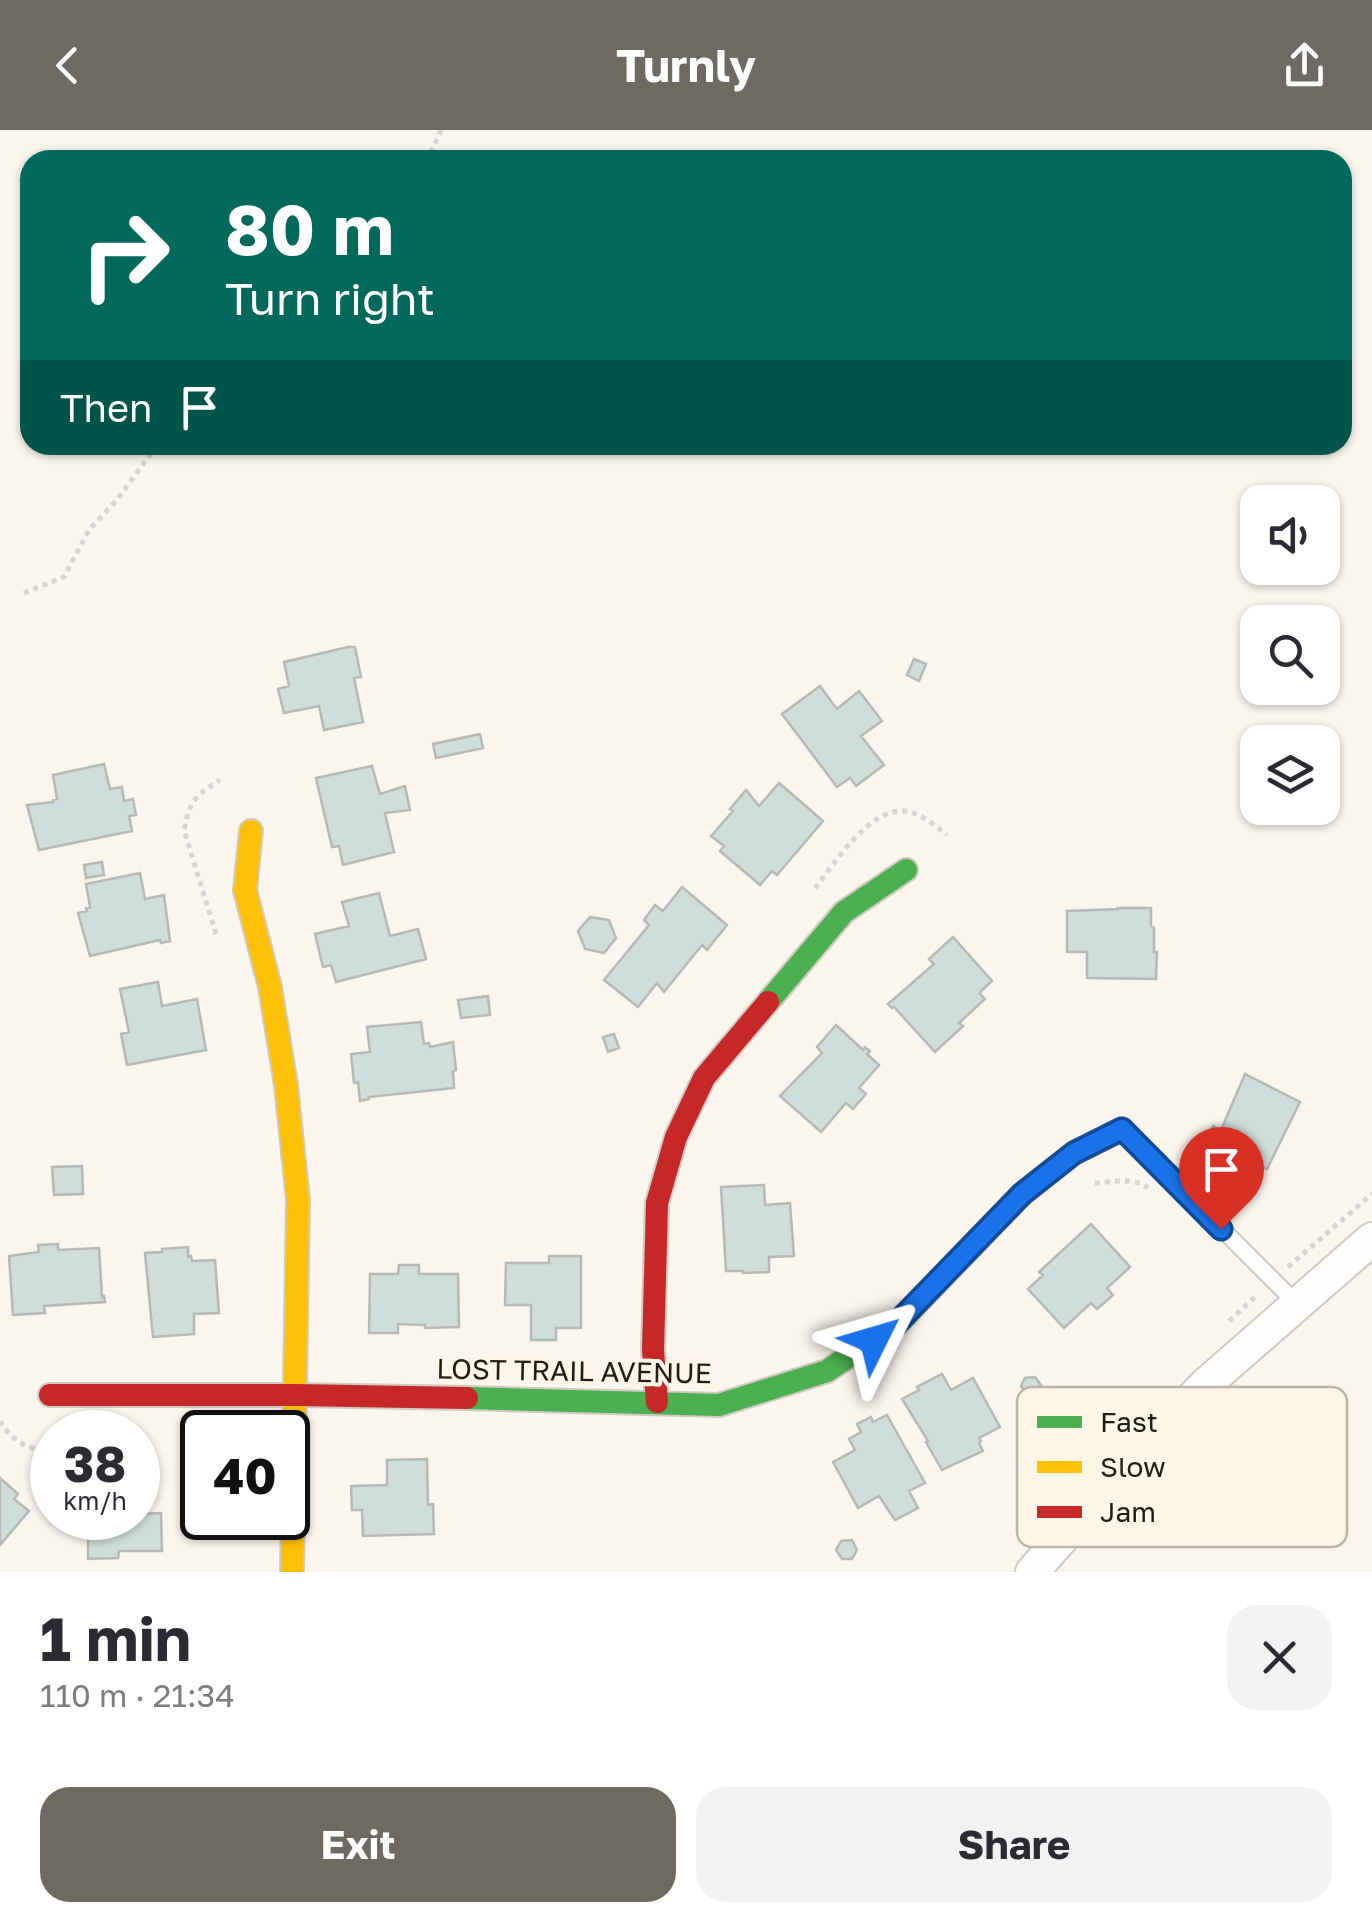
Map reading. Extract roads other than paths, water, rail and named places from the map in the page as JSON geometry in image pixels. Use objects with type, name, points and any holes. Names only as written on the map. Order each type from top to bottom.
[{"type":"street","points":[[251,832],[245,890],[270,988],[286,1085],[298,1200],[292,1572]]},
{"type":"street","points":[[657,1402],[653,1350],[656,1202],[676,1137],[704,1078],[844,912],[906,870]]},
{"type":"street","name":"LOST TRAIL AVENUE","points":[[50,1396],[296,1395],[720,1406],[827,1372],[896,1324],[1022,1194],[1074,1153],[1122,1129]]},
{"type":"street","points":[[1203,1387],[1372,1238]]},
{"type":"street","points":[[1032,1572],[1054,1547]]},
{"type":"lane","points":[[1122,1129],[1296,1304]]}]
